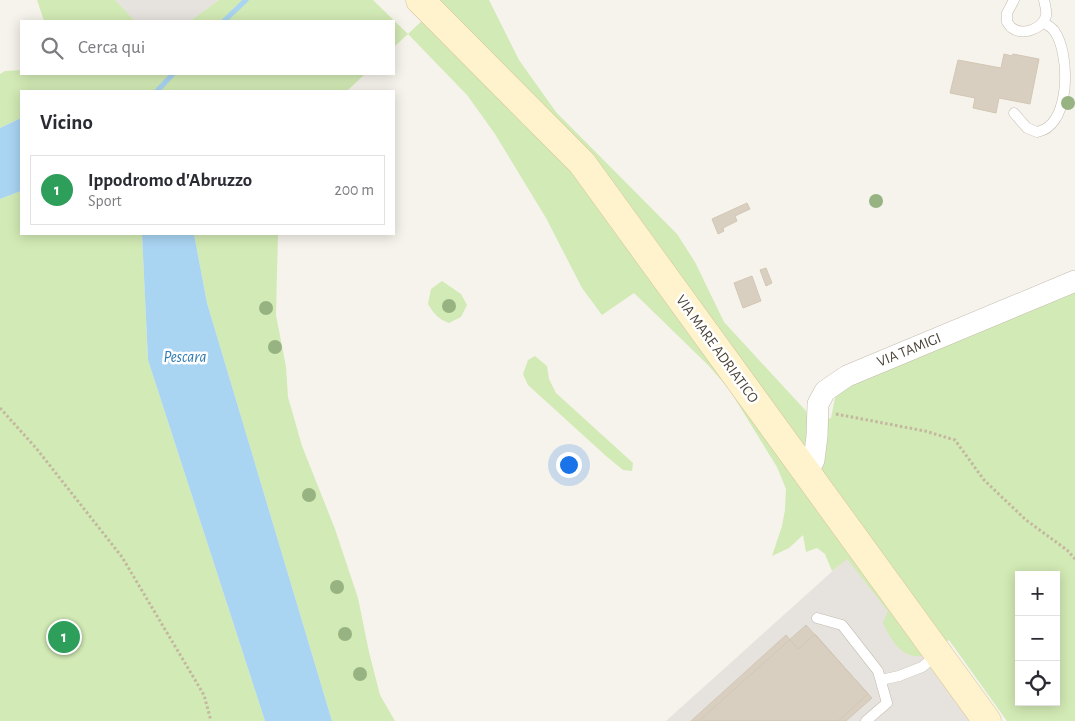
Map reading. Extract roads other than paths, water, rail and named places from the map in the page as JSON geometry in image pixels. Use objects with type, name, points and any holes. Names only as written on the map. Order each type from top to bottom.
[{"type":"main road","name":"VIA MARE ADRIATICO","points":[[420,0],[582,163],[987,721]]},
{"type":"street","name":"VIA TAMIGI","points":[[808,473],[814,460],[818,404],[825,391],[848,376],[1075,281]]},
{"type":"lane","points":[[1014,0],[1007,14],[1007,22],[1012,28],[1019,31],[1034,30],[1043,22],[1046,14],[1044,0]]},
{"type":"lane","points":[[1014,113],[1027,128],[1037,132],[1048,127],[1058,114],[1064,95],[1064,55],[1055,32],[1043,22]]},
{"type":"lane","points":[[817,618],[842,625],[878,671],[886,703],[866,721]]},
{"type":"lane","points":[[881,680],[899,676],[922,667],[938,653]]},
{"type":"water","points":[[20,118],[20,191],[0,199],[0,128]]},
{"type":"water","name":"Pescara","points":[[142,235],[194,235],[207,303],[332,721],[265,721],[148,360]]},
{"type":"waterway","points":[[225,20],[246,0]]},
{"type":"waterway","points":[[158,90],[172,75]]},
{"type":"place","name":"Ippodromo d'Abruzzo","points":[[64,637]]}]
